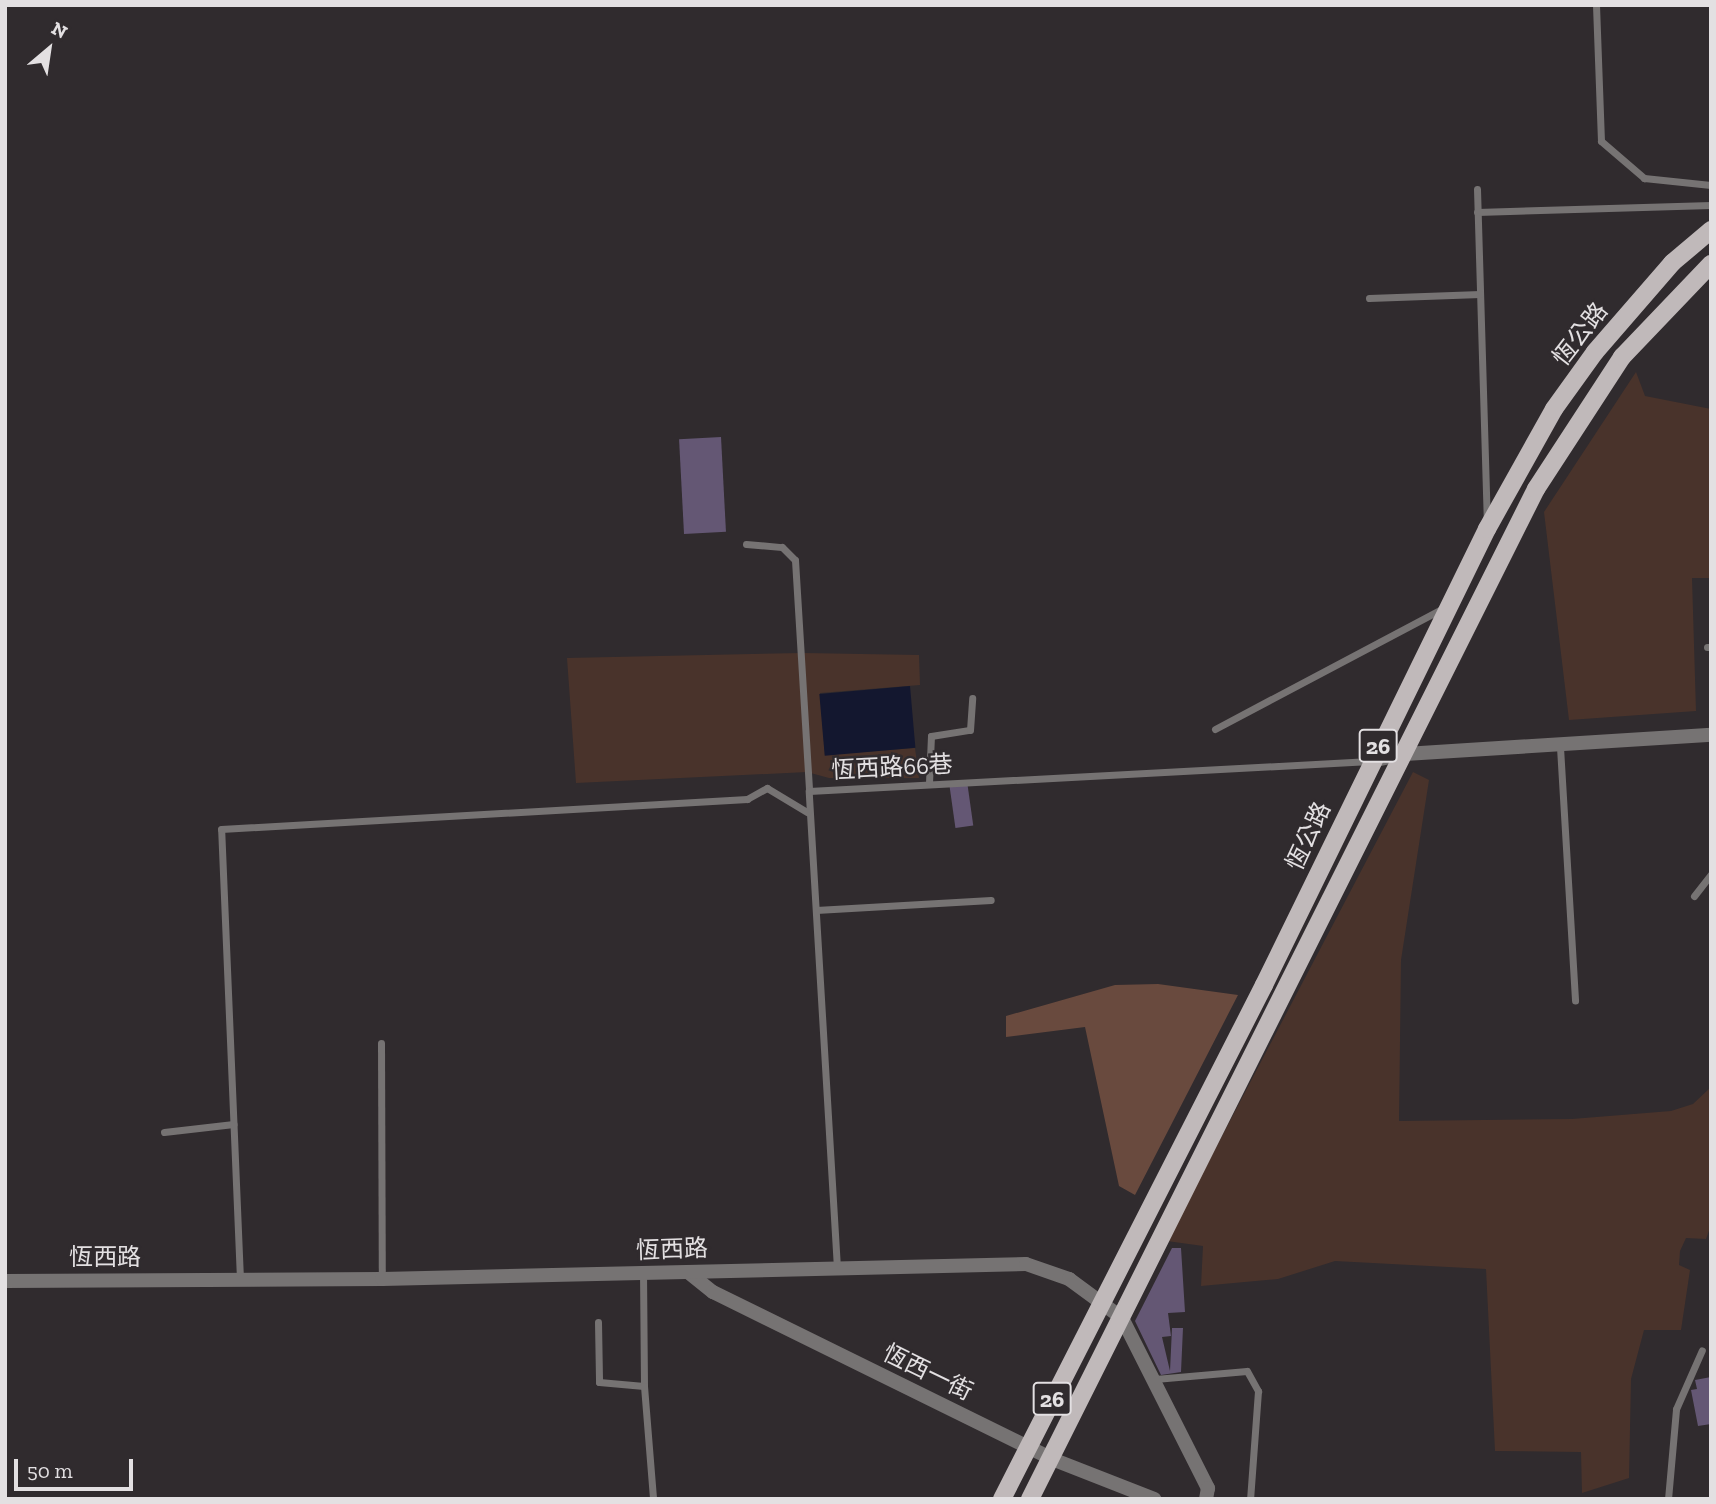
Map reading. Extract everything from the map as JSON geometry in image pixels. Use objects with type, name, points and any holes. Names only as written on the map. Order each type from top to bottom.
[{"type":"main road","name":"恆公路","points":[[1002,1499],[1101,1298],[1264,985],[1448,605],[1554,409],[1595,352],[1672,263],[1711,230]]},
{"type":"main road","name":"恆公路","points":[[1030,1499],[1405,754],[1477,601],[1575,422],[1622,356],[1711,264]]},
{"type":"street","points":[[1371,761],[1405,754],[1560,747],[1711,735]]},
{"type":"street","name":"恆西路","points":[[5,1281],[382,1279],[1026,1264],[1069,1279],[1101,1298],[1122,1318],[1208,1488],[1206,1499]]},
{"type":"street","name":"恆西一街","points":[[688,1272],[713,1292],[1052,1459],[1154,1499]]},
{"type":"lane","points":[[1596,5],[1601,141],[1644,178],[1711,185]]},
{"type":"lane","points":[[1477,189],[1487,529]]},
{"type":"lane","points":[[1478,212],[1711,205]]},
{"type":"lane","points":[[1369,298],[1480,294]]},
{"type":"lane","points":[[746,544],[782,547],[794,560],[809,791]]},
{"type":"lane","points":[[1215,729],[1448,605]]},
{"type":"lane","points":[[929,783],[931,736],[970,730],[972,698]]},
{"type":"lane","points":[[1560,747],[1575,1001]]},
{"type":"lane","name":"恆西路66巷","points":[[837,1268],[816,910],[807,812],[809,791],[1371,761]]},
{"type":"lane","points":[[240,1279],[221,829],[747,799],[767,788],[807,812]]},
{"type":"lane","points":[[1693,896],[1711,874]]},
{"type":"lane","points":[[816,910],[991,900]]},
{"type":"lane","points":[[381,1043],[382,1279]]},
{"type":"lane","points":[[163,1132],[234,1124]]},
{"type":"lane","points":[[643,1273],[644,1386],[653,1499]]},
{"type":"lane","points":[[598,1322],[599,1382],[644,1386]]},
{"type":"lane","points":[[1668,1499],[1676,1409],[1702,1350]]},
{"type":"lane","points":[[1155,1379],[1247,1371],[1258,1391],[1250,1499]]},
{"type":"shaded area","points":[[1636,372],[1645,396],[1711,409],[1711,578],[1692,578],[1696,711],[1569,720],[1544,512]]},
{"type":"shaded area","points":[[803,653],[919,655],[920,685],[820,693],[825,755],[915,748],[919,778],[829,778],[807,772],[576,783],[567,658]]},
{"type":"shaded area","points":[[1413,772],[1429,780],[1401,960],[1399,1121],[1572,1119],[1671,1111],[1693,1104],[1711,1087],[1711,1225],[1706,1239],[1686,1238],[1680,1251],[1679,1265],[1690,1270],[1681,1330],[1644,1330],[1631,1379],[1629,1478],[1582,1493],[1581,1452],[1495,1451],[1486,1269],[1335,1261],[1278,1279],[1201,1286],[1203,1246],[1167,1241]]},
{"type":"shaded area","points":[[1158,984],[1238,995],[1135,1195],[1119,1186],[1085,1027],[1006,1037],[1006,1016],[1115,985]]},
{"type":"water","points":[[910,686],[915,748],[825,756],[819,694]]},
{"type":"building","points":[[721,437],[726,532],[684,534],[679,439]]},
{"type":"building","points":[[967,781],[973,826],[955,828],[949,784]]},
{"type":"building","points":[[1172,1248],[1181,1248],[1185,1312],[1168,1313],[1171,1336],[1162,1337],[1170,1371],[1172,1328],[1183,1328],[1181,1372],[1161,1375],[1135,1321]]},
{"type":"building","points":[[1711,1377],[1711,1424],[1698,1426],[1691,1390],[1697,1389],[1695,1380]]}]
